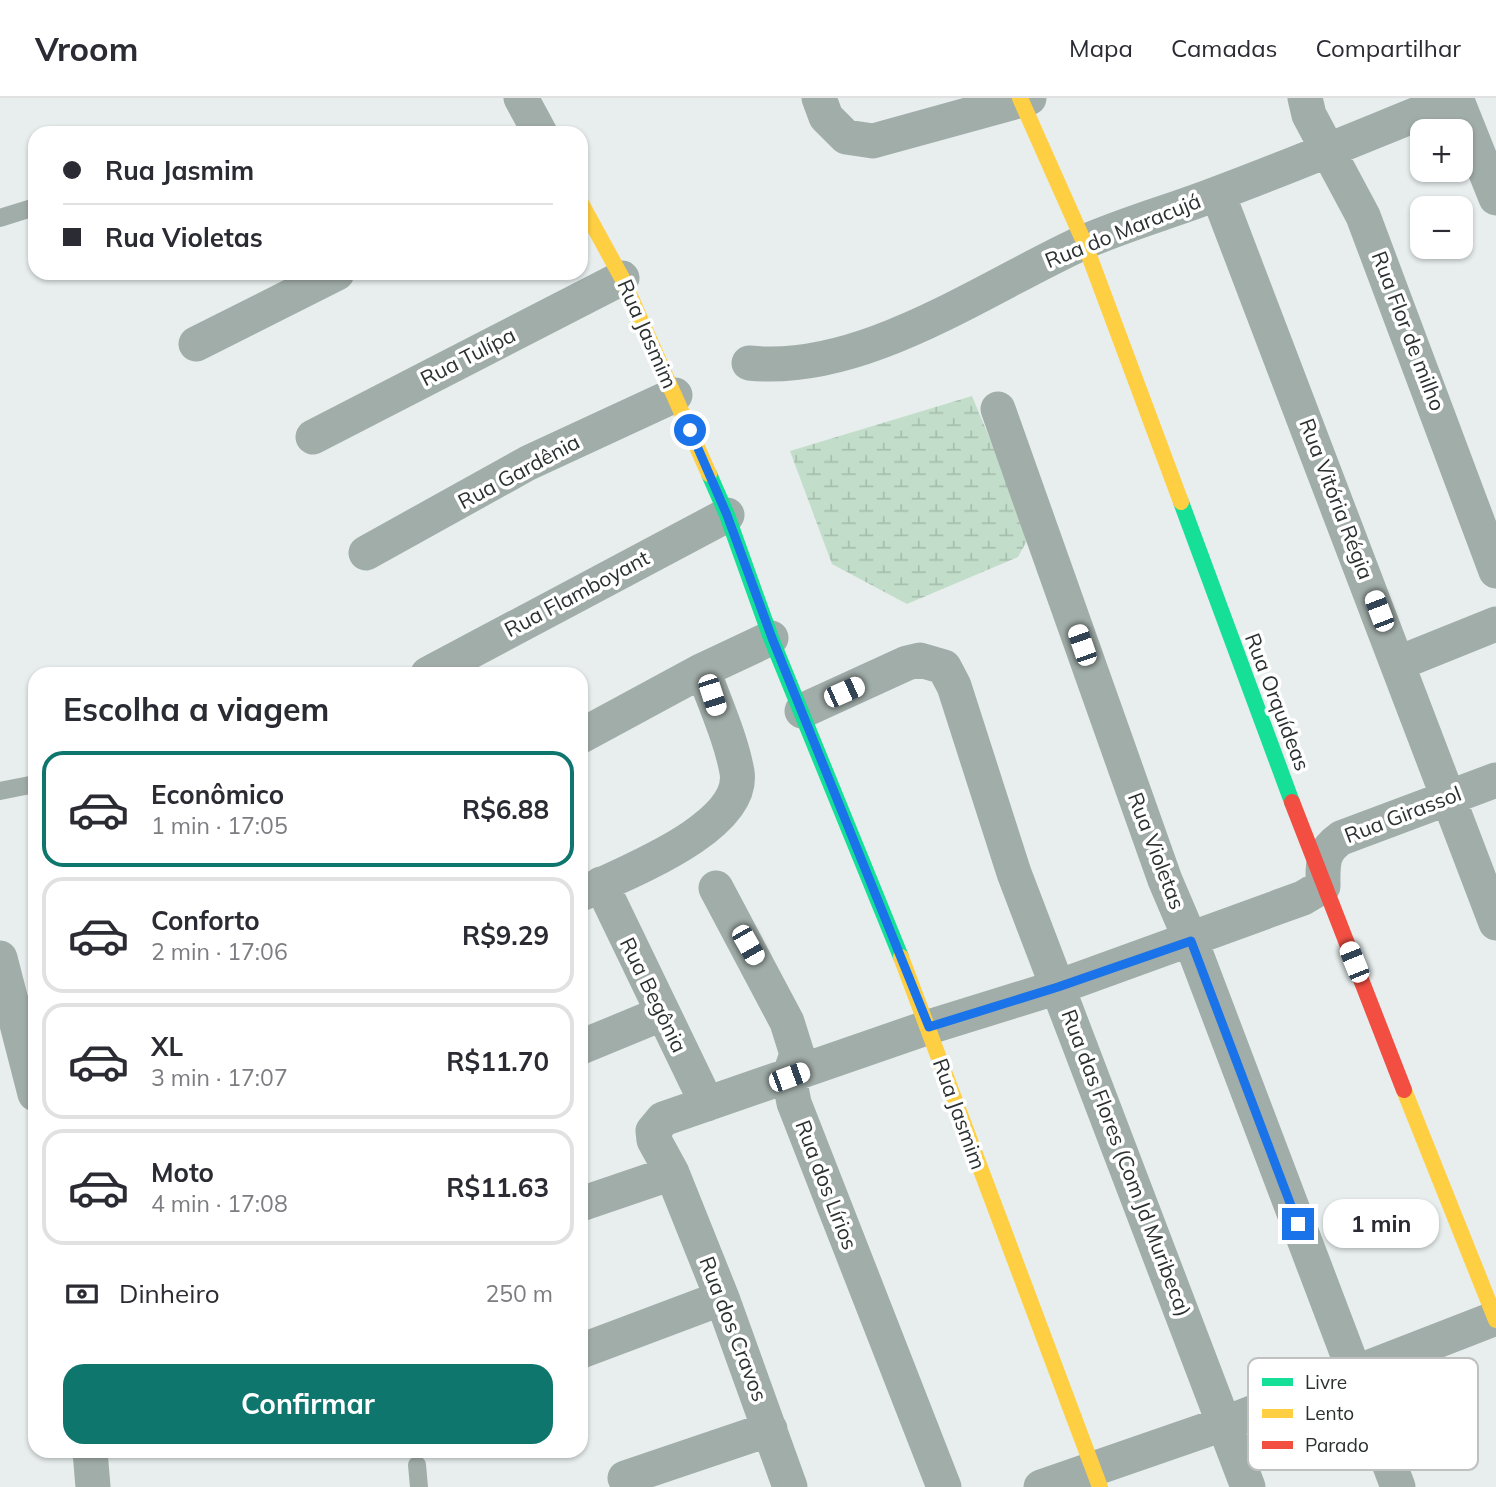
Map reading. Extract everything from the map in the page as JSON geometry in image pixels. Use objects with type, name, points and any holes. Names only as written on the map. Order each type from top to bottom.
[{"type":"street","points":[[521,98],[537,126]]},
{"type":"street","points":[[819,98],[826,117],[846,137],[873,141],[1023,99]]},
{"type":"street","name":"Rua Flor de milho","points":[[1305,98],[1309,115],[1363,216],[1496,571]]},
{"type":"street","points":[[1456,98],[1496,198]]},
{"type":"street","name":"Rua do Maracujá","points":[[749,363],[779,366],[822,359],[869,344],[1084,242],[1218,194],[1456,98]]},
{"type":"street","name":"Rua Orquídeas","points":[[1023,99],[1084,242],[1323,886],[1496,1319]]},
{"type":"street","name":"Rua Vitória Régia","points":[[1218,194],[1496,923]]},
{"type":"street","name":"Rua Jasmim","points":[[588,217],[622,278],[727,515],[772,638],[929,1027],[1097,1478]]},
{"type":"street","name":"Rua Tulípa","points":[[313,437],[622,278]]},
{"type":"street","points":[[196,344],[323,280]]},
{"type":"street","name":"Rua Gardênia","points":[[366,553],[528,463],[674,395]]},
{"type":"street","name":"Rua Violetas","points":[[998,409],[1165,880],[1191,941],[1350,1358]]},
{"type":"street","name":"Rua Flamboyant","points":[[441,667],[727,515]]},
{"type":"street","points":[[1399,663],[1496,624]]},
{"type":"street","points":[[588,732],[703,670],[772,638]]},
{"type":"street","name":"Rua das Flores (Com Jd Muribeca)","points":[[802,711],[907,663],[920,660],[944,667],[954,686],[1014,873],[1226,1423],[1248,1487]]},
{"type":"street","name":"Rua Begônia","points":[[703,670],[737,773],[734,797],[713,821],[680,845],[591,889],[661,1014],[707,1104]]},
{"type":"street","name":"Rua Girassol","points":[[1323,886],[1322,858],[1328,847],[1341,838],[1496,780]]},
{"type":"street","points":[[588,1202],[672,1173],[654,1140],[653,1131],[663,1119],[929,1027],[1058,987],[1191,941],[1303,898],[1323,886]]},
{"type":"street","name":"Rua dos Lírios","points":[[716,888],[787,1022],[797,1054],[789,1077],[794,1103],[944,1487]]},
{"type":"street","points":[[0,958],[7,1012],[28,1074]]},
{"type":"street","points":[[588,1044],[661,1014]]},
{"type":"street","name":"Rua dos Cravos","points":[[672,1173],[722,1298],[790,1487]]},
{"type":"street","points":[[588,1348],[722,1298]]},
{"type":"street","points":[[1397,1358],[1496,1319]]},
{"type":"street","points":[[1041,1487],[1097,1478],[1248,1415]]},
{"type":"street","points":[[625,1478],[770,1429]]},
{"type":"street","points":[[91,1458],[93,1487]]},
{"type":"street","name":"Rua Violetas","points":[[1392,1470],[1398,1487]]},
{"type":"lane","points":[[0,218],[28,209]]},
{"type":"lane","points":[[0,791],[28,785]]},
{"type":"lane","points":[[417,1465],[419,1487]]},
{"type":"green space","points":[[972,396],[1030,535],[1018,557],[907,604],[832,564],[790,451]]},
{"type":"traffic: fast","points":[[709,474],[727,515],[771,638],[901,957]]},
{"type":"traffic: fast","points":[[1181,502],[1292,802]]},
{"type":"traffic: slow","points":[[1020,98],[1084,242],[1181,502]]},
{"type":"traffic: slow","points":[[588,216],[622,278],[709,474]]},
{"type":"traffic: slow","points":[[901,957],[1100,1487]]},
{"type":"traffic: slow","points":[[1404,1090],[1496,1320]]},
{"type":"traffic: jam","points":[[1292,802],[1404,1090]]},
{"type":"route","points":[[690,430],[727,515],[772,638],[929,1027],[1058,987],[1191,941],[1298,1224]]}]
